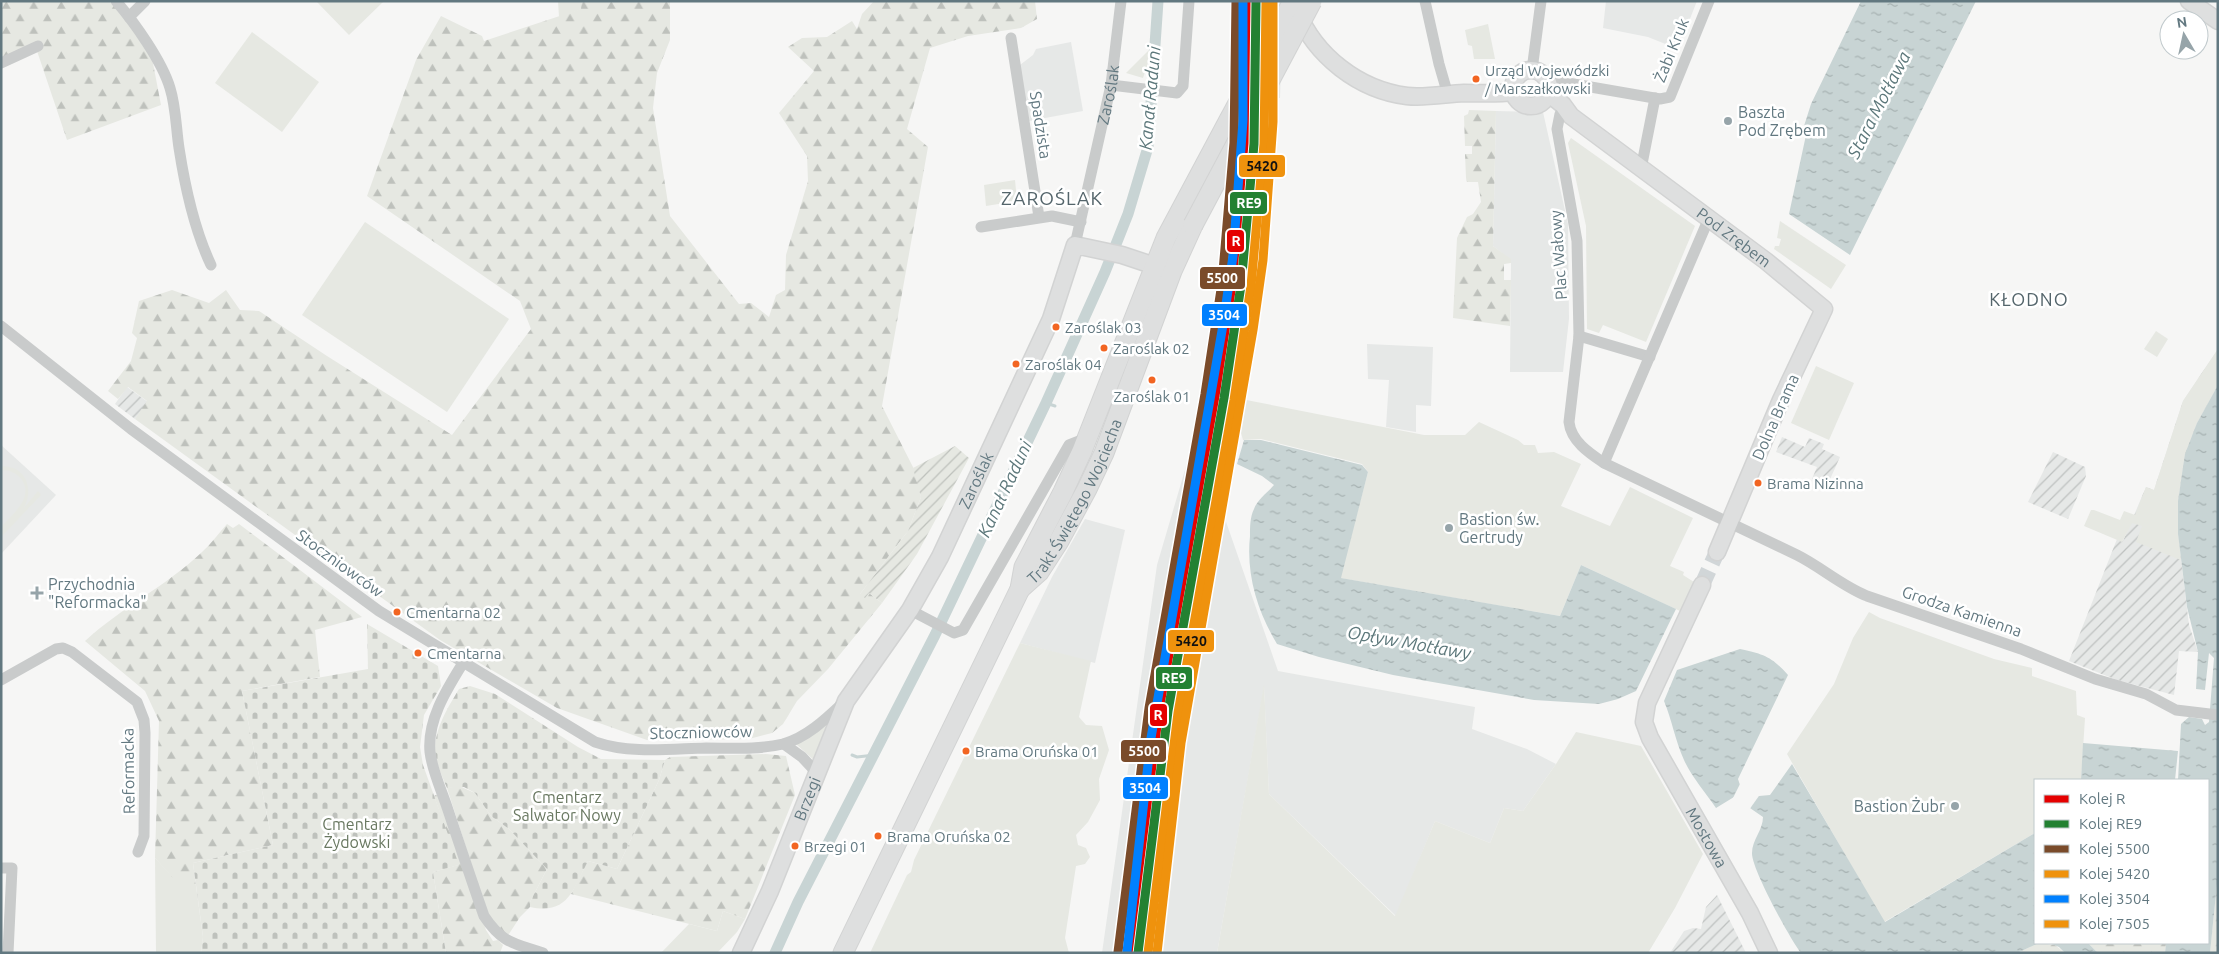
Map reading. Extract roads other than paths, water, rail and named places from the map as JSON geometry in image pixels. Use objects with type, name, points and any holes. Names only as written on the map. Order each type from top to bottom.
[{"type":"main road","name":"Trakt Świętego Wojciecha","points":[[1020,589],[1039,572],[1059,541],[1104,453],[1163,268],[1166,238],[1294,1]]},
{"type":"main road","name":"Trakt Świętego Wojciecha","points":[[843,953],[1020,589],[1024,567],[1063,492],[1163,268],[1193,224],[1312,1]]},
{"type":"street","points":[[116,1],[129,17],[166,76],[171,90],[183,175],[191,205],[212,265]]},
{"type":"street","points":[[129,17],[145,1]]},
{"type":"street","name":"Zaroślak","points":[[846,700],[910,610],[940,557],[1051,319],[1081,222],[1111,85],[1121,1]]},
{"type":"street","points":[[1111,85],[1164,92],[1177,92],[1183,86],[1189,1]]},
{"type":"street","points":[[1294,1],[1310,38],[1330,60],[1360,81],[1376,88],[1408,96],[1466,93],[1480,95],[1514,89]]},
{"type":"street","points":[[1425,1],[1438,64],[1448,95]]},
{"type":"street","points":[[1532,70],[1541,1]]},
{"type":"street","name":"Żabi Kruk","points":[[1655,98],[1670,97],[1674,90],[1709,1]]},
{"type":"street","points":[[2189,1],[2218,21]]},
{"type":"street","name":"Spadzista","points":[[1012,38],[1039,217]]},
{"type":"street","points":[[1,63],[38,46]]},
{"type":"street","points":[[1545,93],[1542,74],[1527,70],[1518,76],[1514,89],[1516,97],[1524,104],[1535,105],[1545,93],[1562,82],[1655,98],[1641,169]]},
{"type":"street","name":"Pod Zrębem","points":[[1545,93],[1565,115],[1709,218],[1766,261],[1824,310]]},
{"type":"street","name":"Plac Wałowy","points":[[1565,115],[1557,129],[1576,228],[1578,336],[1569,413],[1570,430],[1586,449],[1604,463],[1730,524]]},
{"type":"street","points":[[981,227],[1052,216],[1081,222]]},
{"type":"street","points":[[1604,463],[1620,431],[1709,218]]},
{"type":"street","points":[[1075,245],[1131,258],[1163,268]]},
{"type":"street","name":"Dolna Brama","points":[[1717,552],[1782,400],[1824,310]]},
{"type":"street","name":"Stoczniowców","points":[[1,326],[131,429],[379,612],[586,737],[608,747],[642,749],[755,748],[784,744],[821,723],[846,700]]},
{"type":"street","points":[[1578,336],[1650,357]]},
{"type":"street","name":"Trakt Świętego Wojciecha","points":[[910,610],[954,633],[963,630],[1070,445],[1087,438]]},
{"type":"street","name":"Grodza Kamienna","points":[[1730,524],[1814,564],[1849,588],[1866,596],[2021,649],[2095,679],[2146,694],[2176,710],[2212,714]]},
{"type":"street","name":"Mostowa","points":[[1702,585],[1646,703],[1644,722],[1650,738],[1750,913],[1769,953]]},
{"type":"street","name":"Reformacka","points":[[1,680],[56,649],[63,648],[72,652],[137,702],[142,715],[145,733],[144,836],[138,852]]},
{"type":"street","points":[[463,663],[447,689],[436,714],[431,734],[430,752],[436,777],[484,916],[495,932],[505,940],[543,953]]},
{"type":"street","name":"Brzegi","points":[[741,953],[770,891],[846,700]]},
{"type":"street","points":[[784,744],[802,757],[817,773]]},
{"type":"street","points":[[1,868],[12,868],[8,953]]},
{"type":"water","name":"Stara Motława","points":[[1861,1],[1976,1],[1850,255],[1789,214],[1806,135],[1818,139],[1820,132],[1804,126],[1811,104]]},
{"type":"water","points":[[2218,385],[2218,874],[2210,953],[2165,953],[2166,944],[2209,944],[2209,779],[2178,779],[2181,724],[2189,717],[2202,719],[2205,725],[2209,722],[2214,658],[2209,653],[2205,690],[2196,689],[2198,652],[2187,607],[2178,534],[2178,501],[2185,454],[2197,423]]},
{"type":"water","name":"Opływ Motławy","points":[[1244,440],[1261,440],[1362,465],[1368,472],[1341,578],[1560,616],[1581,565],[1676,609],[1636,691],[1618,699],[1599,704],[1534,700],[1393,675],[1319,657],[1277,644],[1264,619],[1254,592],[1249,550],[1250,522],[1255,506],[1274,485],[1262,476],[1237,464]]},
{"type":"water","points":[[1740,649],[1767,657],[1788,675],[1738,779],[1740,785],[1759,796],[1770,795],[1792,764],[1885,922],[2034,834],[2034,944],[2037,944],[2017,953],[1801,953],[1772,903],[1753,861],[1752,848],[1763,822],[1763,817],[1734,797],[1716,808],[1684,760],[1664,701],[1677,670]]},
{"type":"water","points":[[2083,743],[2178,751],[2175,779],[2081,779]]},
{"type":"water","points":[[2052,944],[2089,944],[2098,953],[2065,953],[2059,947]]},
{"type":"waterway","name":"Kanał Raduni","points":[[775,953],[798,902],[935,635],[1046,403],[1105,272],[1128,214],[1148,147],[1158,1]]},
{"type":"waterway","points":[[1046,403],[1055,406]]},
{"type":"waterway","points":[[852,755],[857,757],[875,755]]},
{"type":"tunnel","points":[[1702,585],[1717,552]]},
{"type":"railway","points":[[1255,250],[1260,179],[1262,1]]},
{"type":"railway","points":[[1146,953],[1163,798],[1199,519]]},
{"type":"rail line","name":"5500","points":[[1118,952],[1149,708],[1205,394],[1222,283],[1234,143],[1236,1]]},
{"type":"rail line","name":"3504","points":[[1127,952],[1151,738],[1223,325],[1233,256],[1243,121],[1243,1]]},
{"type":"rail line","name":"R","points":[[1128,953],[1159,710],[1215,396],[1232,284],[1244,143],[1246,1]]},
{"type":"rail line","name":"RE9","points":[[1138,953],[1168,711],[1224,398],[1241,285],[1254,144],[1256,1]]},
{"type":"rail line","name":"5420","points":[[1148,953],[1178,713],[1234,400],[1251,286],[1264,144],[1266,1]]},
{"type":"rail line","name":"7505","points":[[1157,953],[1181,743],[1253,330],[1263,260],[1273,122],[1273,1]]},
{"type":"place","name":"Urząd Wojewódzki / Marszałkowski","points":[[1476,79]]},
{"type":"place","name":"Baszta Pod Zrębem","points":[[1728,121]]},
{"type":"place","name":"Zaroślak 03","points":[[1056,327]]},
{"type":"place","name":"Zaroślak 02","points":[[1104,348]]},
{"type":"place","name":"Zaroślak 04","points":[[1016,364]]},
{"type":"place","name":"Zaroślak 01","points":[[1152,380]]},
{"type":"place","name":"Brama Nizinna","points":[[1758,483]]},
{"type":"place","name":"Bastion św. Gertrudy","points":[[1449,528]]},
{"type":"place","name":"Przychodnia \"Reformacka\"","points":[[37,593]]},
{"type":"place","name":"Cmentarna 02","points":[[397,612]]},
{"type":"place","name":"Cmentarna","points":[[418,653]]},
{"type":"place","name":"Brama Oruńska 01","points":[[966,751]]},
{"type":"place","name":"Bastion Żubr","points":[[1955,806]]},
{"type":"place","name":"Brama Oruńska 02","points":[[878,836]]},
{"type":"place","name":"Brzegi 01","points":[[795,846]]},
{"type":"district","name":"ZAROŚLAK","points":[[1052,198]]},
{"type":"district","name":"KŁODNO","points":[[2029,300]]},
{"type":"park label","name":"Cmentarz Salwator Nowy","points":[[567,806]]},
{"type":"park label","name":"Cmentarz Żydowski","points":[[357,833]]}]
